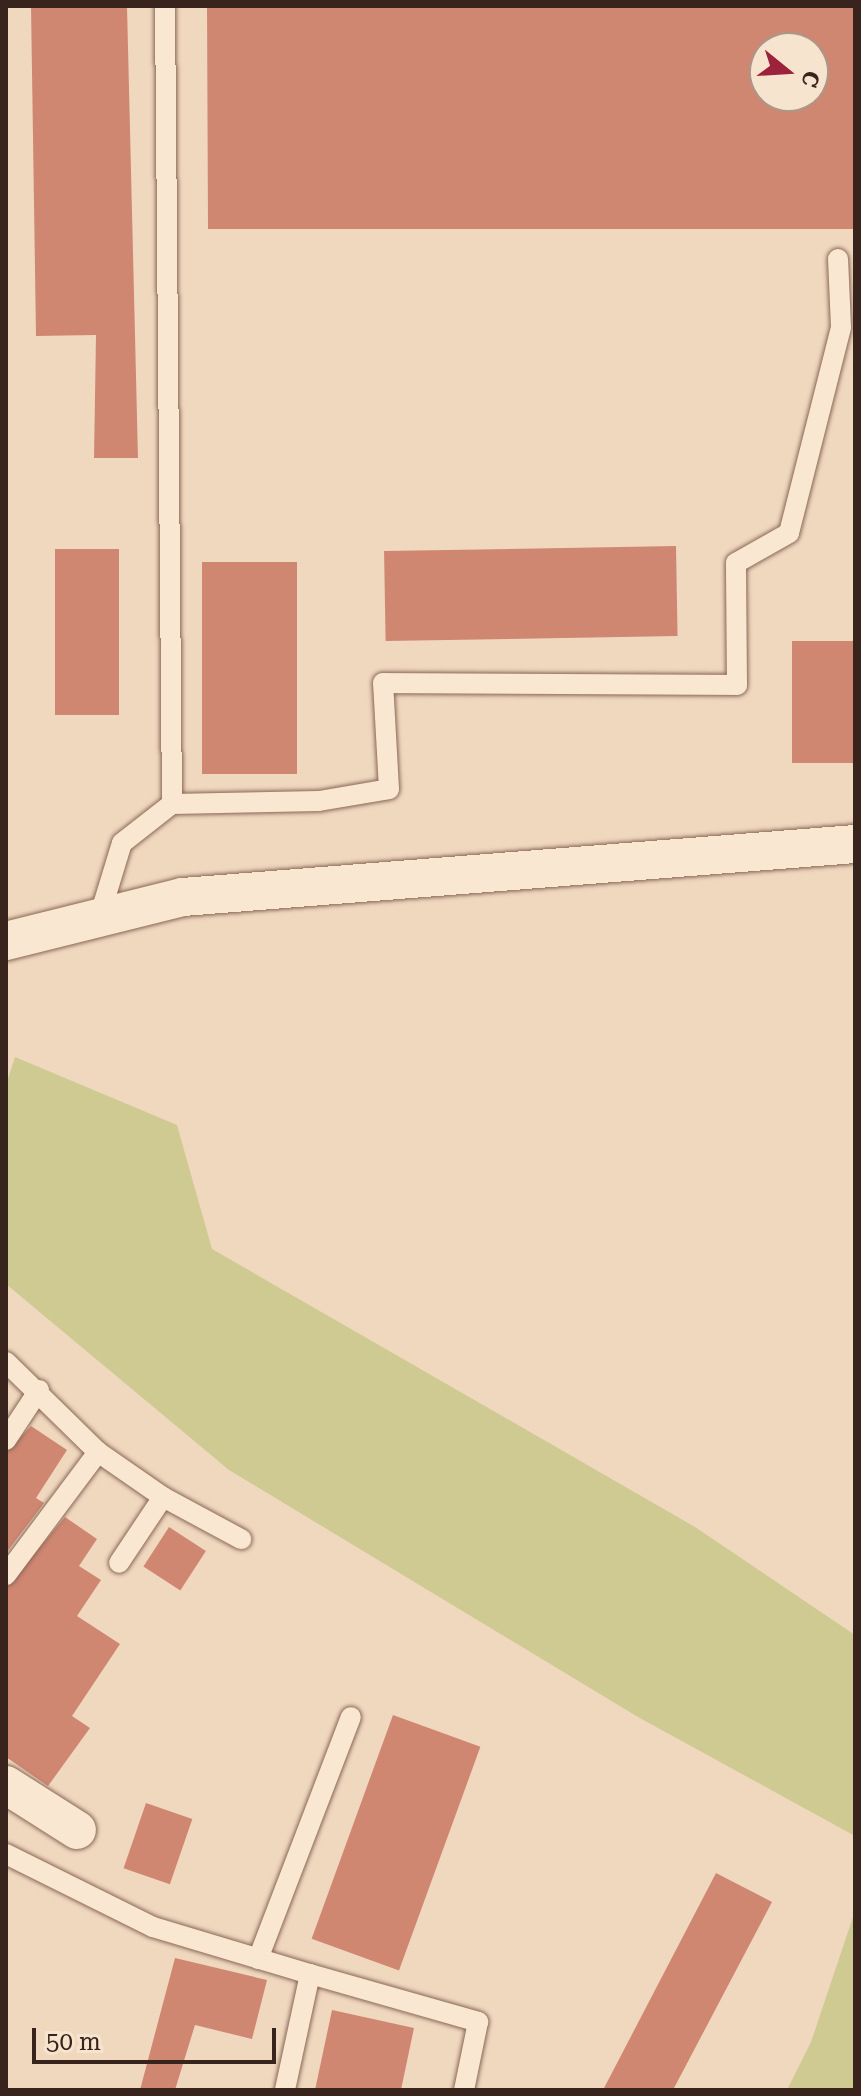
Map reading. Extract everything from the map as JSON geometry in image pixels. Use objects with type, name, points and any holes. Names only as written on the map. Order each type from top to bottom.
[{"type":"street","points":[[6,941],[183,897],[855,844]]},
{"type":"street","points":[[6,1785],[77,1830]]},
{"type":"lane","points":[[165,6],[172,804]]},
{"type":"lane","points":[[99,918],[122,843],[172,804],[319,801],[389,789],[383,683],[737,685],[736,563],[789,533],[841,327],[838,259]]},
{"type":"lane","points":[[6,1362],[39,1390],[98,1452],[163,1497],[241,1539]]},
{"type":"lane","points":[[6,1440],[39,1390]]},
{"type":"lane","points":[[6,1575],[98,1452]]},
{"type":"lane","points":[[119,1563],[163,1497]]},
{"type":"lane","points":[[258,1959],[351,1717]]},
{"type":"lane","points":[[6,1854],[153,1927],[478,2022],[464,2090]]},
{"type":"lane","points":[[285,2090],[310,1974]]},
{"type":"shaded area","points":[[15,1057],[177,1125],[212,1249],[695,1527],[855,1635],[855,1836],[638,1717],[229,1470],[6,1284],[6,1085]]},
{"type":"shaded area","points":[[855,1911],[855,2090],[787,2090],[811,2042]]},
{"type":"building","points":[[31,6],[127,6],[138,458],[94,458],[96,335],[36,336]]},
{"type":"building","points":[[207,6],[855,6],[855,229],[208,229]]},
{"type":"building","points":[[676,546],[678,636],[386,641],[384,551]]},
{"type":"building","points":[[55,549],[119,549],[119,715],[55,715]]},
{"type":"building","points":[[202,562],[297,562],[297,774],[202,774]]},
{"type":"building","points":[[792,641],[855,641],[855,763],[792,763]]},
{"type":"building","points":[[31,1426],[67,1450],[36,1498],[44,1503],[6,1553],[6,1453]]},
{"type":"building","points":[[65,1517],[97,1539],[79,1566],[101,1580],[77,1616],[120,1644],[72,1716],[90,1728],[48,1786],[6,1757],[6,1588]]},
{"type":"building","points":[[169,1527],[206,1551],[180,1590],[143,1566]]},
{"type":"building","points":[[393,1715],[480,1747],[399,1970],[312,1939]]},
{"type":"building","points":[[146,1803],[192,1819],[170,1884],[124,1868]]},
{"type":"building","points":[[716,1873],[772,1902],[673,2090],[603,2090]]},
{"type":"building","points":[[175,1958],[267,1980],[252,2039],[195,2025],[175,2090],[140,2090]]},
{"type":"building","points":[[332,2010],[414,2028],[401,2090],[315,2090]]}]
